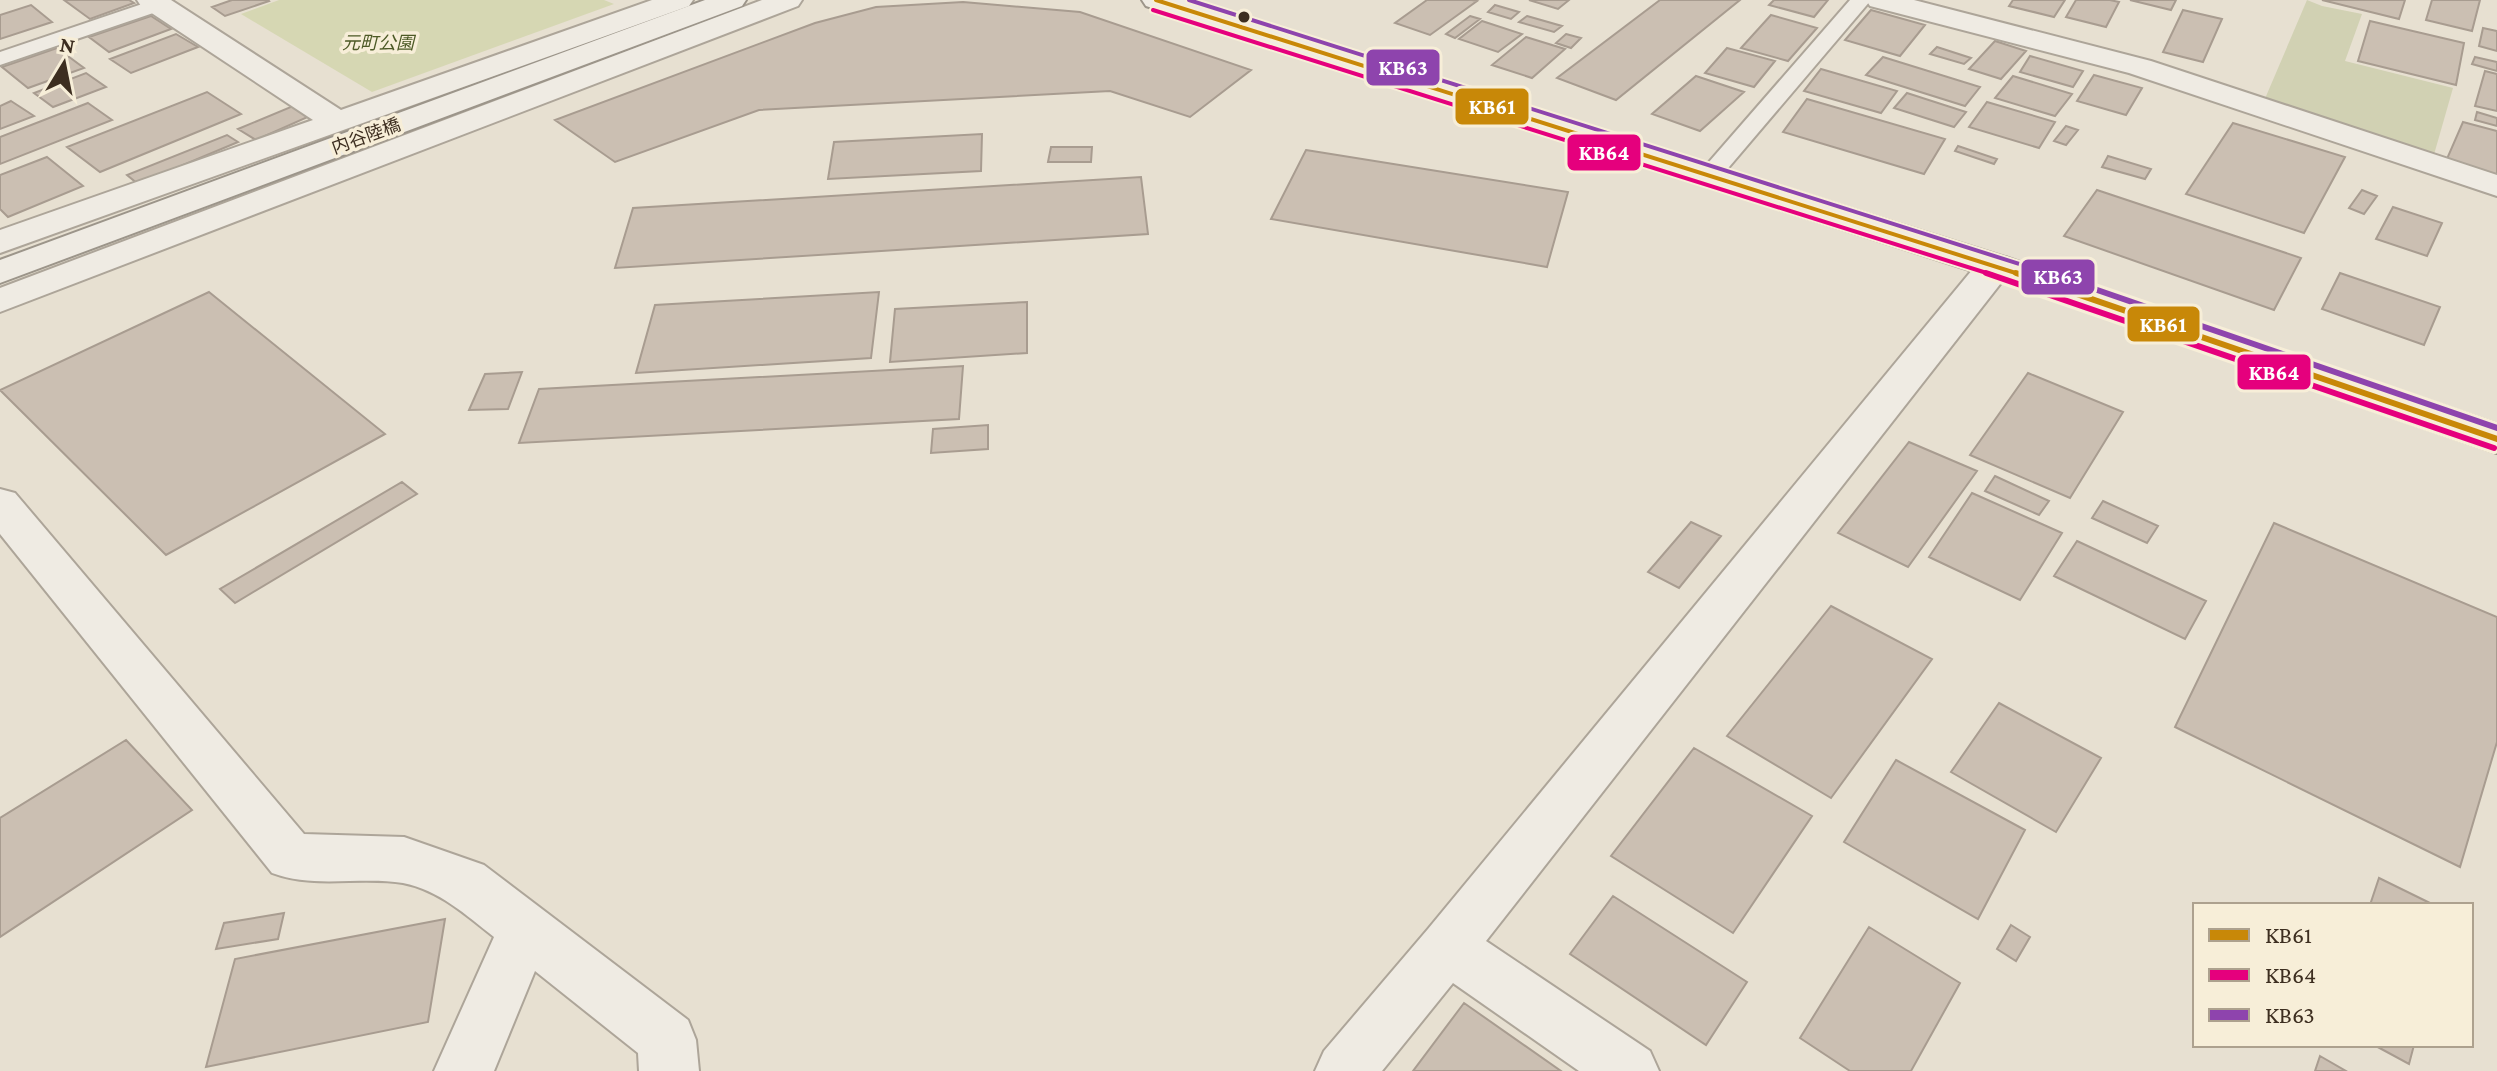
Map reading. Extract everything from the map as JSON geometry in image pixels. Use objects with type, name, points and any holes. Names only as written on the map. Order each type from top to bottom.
[{"type":"street","points":[[0,242],[679,0]]},
{"type":"street","name":"内谷陸橋","points":[[0,272],[732,0]]},
{"type":"street","points":[[0,301],[788,0]]},
{"type":"street","points":[[1156,0],[1995,266],[2497,439]]},
{"type":"street","points":[[1880,0],[2140,67],[2497,186]]},
{"type":"street","points":[[154,2],[338,122]]},
{"type":"street","points":[[1345,1071],[1995,266]]},
{"type":"street","points":[[0,504],[291,857],[404,860],[465,882],[667,1040],[669,1071]]},
{"type":"street","points":[[464,1071],[524,931]]},
{"type":"street","points":[[1448,947],[1629,1071]]},
{"type":"lane","points":[[1710,175],[1861,0]]},
{"type":"lane","points":[[0,59],[154,2]]},
{"type":"green space","name":"元町公園","points":[[279,0],[604,0],[614,4],[372,92],[241,14]]},
{"type":"green space","points":[[2307,0],[2362,14],[2345,61],[2453,88],[2433,158],[2264,101]]},
{"type":"building","points":[[64,0],[129,0],[134,3],[90,19]]},
{"type":"building","points":[[232,0],[269,1],[225,16],[212,7]]},
{"type":"building","points":[[1427,0],[1477,1],[1430,35],[1395,23]]},
{"type":"building","points":[[1529,0],[1569,0],[1558,9]]},
{"type":"building","points":[[1660,0],[1740,0],[1616,100],[1557,78]]},
{"type":"building","points":[[1774,0],[1828,0],[1814,17],[1769,5]]},
{"type":"building","points":[[2013,0],[2065,0],[2054,17],[2009,6]]},
{"type":"building","points":[[2076,0],[2119,2],[2106,27],[2066,17]]},
{"type":"building","points":[[2130,0],[2176,0],[2171,10]]},
{"type":"building","points":[[2322,0],[2405,0],[2399,19]]},
{"type":"building","points":[[2432,0],[2480,0],[2472,31],[2426,20]]},
{"type":"building","points":[[963,2],[1080,12],[1251,70],[1190,117],[1110,91],[759,110],[615,162],[555,120],[815,23],[876,7]]},
{"type":"building","points":[[31,5],[52,22],[0,39],[0,15]]},
{"type":"building","points":[[1495,5],[1519,12],[1511,19],[1488,12]]},
{"type":"building","points":[[1871,10],[1925,25],[1900,56],[1845,40]]},
{"type":"building","points":[[2183,10],[2222,19],[2203,62],[2163,52]]},
{"type":"building","points":[[1771,15],[1817,28],[1788,61],[1741,48]]},
{"type":"building","points":[[151,16],[171,29],[109,52],[89,37]]},
{"type":"building","points":[[1470,16],[1480,19],[1455,38],[1446,34]]},
{"type":"building","points":[[1527,16],[1562,26],[1554,32],[1519,22]]},
{"type":"building","points":[[1482,21],[1522,34],[1498,52],[1459,39]]},
{"type":"building","points":[[2370,21],[2464,43],[2456,85],[2358,61]]},
{"type":"building","points":[[2483,28],[2497,31],[2497,51],[2479,46]]},
{"type":"building","points":[[176,34],[198,47],[131,73],[110,59]]},
{"type":"building","points":[[1566,34],[1581,38],[1571,48],[1556,43]]},
{"type":"building","points":[[1526,37],[1565,49],[1532,78],[1492,65]]},
{"type":"building","points":[[1995,41],[2026,51],[2001,79],[1969,69]]},
{"type":"building","points":[[1937,47],[1971,58],[1964,64],[1930,54]]},
{"type":"building","points":[[57,48],[84,68],[28,88],[2,67]]},
{"type":"building","points":[[1727,48],[1775,61],[1754,87],[1705,73]]},
{"type":"building","points":[[2030,56],[2083,71],[2073,87],[2020,72]]},
{"type":"building","points":[[1883,57],[1980,87],[1965,106],[1866,75]]},
{"type":"building","points":[[2475,57],[2497,62],[2497,71],[2472,64]]},
{"type":"building","points":[[1821,69],[1897,91],[1881,113],[1804,91]]},
{"type":"building","points":[[2485,71],[2497,74],[2497,111],[2475,106]]},
{"type":"building","points":[[86,73],[106,87],[53,107],[34,93]]},
{"type":"building","points":[[2094,75],[2142,88],[2126,115],[2077,101]]},
{"type":"building","points":[[1696,76],[1744,92],[1700,131],[1652,114]]},
{"type":"building","points":[[2013,76],[2072,94],[2055,116],[1995,98]]},
{"type":"building","points":[[207,92],[241,114],[100,172],[67,147]]},
{"type":"building","points":[[1907,93],[1966,112],[1954,127],[1894,108]]},
{"type":"building","points":[[1807,99],[1945,139],[1924,174],[1783,132]]},
{"type":"building","points":[[11,101],[34,116],[0,129],[0,106]]},
{"type":"building","points":[[1987,102],[2055,122],[2039,148],[1969,127]]},
{"type":"building","points":[[88,103],[112,120],[0,164],[0,137]]},
{"type":"building","points":[[293,106],[310,116],[256,140],[238,129]]},
{"type":"building","points":[[2477,112],[2497,118],[2497,126],[2475,120]]},
{"type":"building","points":[[2463,122],[2497,131],[2497,176],[2446,161]]},
{"type":"building","points":[[2233,123],[2345,157],[2304,233],[2186,194]]},
{"type":"building","points":[[2066,126],[2078,130],[2066,145],[2054,141]]},
{"type":"building","points":[[982,134],[981,171],[828,179],[834,142]]},
{"type":"building","points":[[227,135],[238,142],[138,184],[127,175]]},
{"type":"building","points":[[1958,146],[1997,159],[1994,164],[1955,151]]},
{"type":"building","points":[[1051,147],[1092,147],[1091,162],[1048,162]]},
{"type":"building","points":[[1306,150],[1568,192],[1547,267],[1271,219]]},
{"type":"building","points":[[2108,156],[2151,169],[2145,179],[2102,167]]},
{"type":"building","points":[[47,157],[83,186],[8,217],[0,209],[0,175]]},
{"type":"building","points":[[1141,177],[1148,234],[615,268],[633,208]]},
{"type":"building","points":[[2097,190],[2301,258],[2274,310],[2064,236]]},
{"type":"building","points":[[2362,190],[2377,196],[2364,214],[2349,208]]},
{"type":"building","points":[[2393,207],[2442,223],[2427,256],[2376,239]]},
{"type":"building","points":[[2340,273],[2440,307],[2424,345],[2322,309]]},
{"type":"building","points":[[209,292],[385,434],[166,555],[0,390]]},
{"type":"building","points":[[879,292],[871,358],[636,373],[655,305]]},
{"type":"building","points":[[1027,302],[1027,353],[890,362],[895,309]]},
{"type":"building","points":[[963,366],[959,419],[519,443],[539,389]]},
{"type":"building","points":[[522,372],[508,409],[469,410],[485,374]]},
{"type":"building","points":[[2028,373],[2123,412],[2070,498],[1970,455]]},
{"type":"building","points":[[988,425],[988,449],[931,453],[933,429]]},
{"type":"building","points":[[1909,442],[1977,471],[1908,567],[1838,533]]},
{"type":"building","points":[[1995,476],[2049,501],[2039,515],[1985,491]]},
{"type":"building","points":[[402,482],[417,494],[235,603],[220,589]]},
{"type":"building","points":[[1972,493],[2062,533],[2020,600],[1929,557]]},
{"type":"building","points":[[2103,501],[2158,526],[2147,543],[2092,518]]},
{"type":"building","points":[[1691,522],[1721,536],[1679,588],[1648,572]]},
{"type":"building","points":[[2274,523],[2497,617],[2497,742],[2460,867],[2175,727]]},
{"type":"building","points":[[2077,541],[2206,601],[2185,639],[2054,576]]},
{"type":"building","points":[[1831,606],[1932,659],[1831,798],[1727,736]]},
{"type":"building","points":[[1999,703],[2101,758],[2056,832],[1951,772]]},
{"type":"building","points":[[126,740],[192,810],[0,937],[0,818]]},
{"type":"building","points":[[1694,748],[1812,816],[1733,933],[1611,856]]},
{"type":"building","points":[[1896,760],[2025,830],[1978,919],[1844,842]]},
{"type":"building","points":[[2379,878],[2430,903],[2371,903]]},
{"type":"building","points":[[1613,896],[1747,982],[1706,1045],[1570,954]]},
{"type":"building","points":[[284,913],[278,939],[216,949],[224,923]]},
{"type":"building","points":[[445,919],[428,1022],[206,1067],[235,959]]},
{"type":"building","points":[[2011,925],[2030,937],[2016,961],[1997,949]]},
{"type":"building","points":[[1869,927],[1960,983],[1911,1071],[1850,1071],[1800,1038]]},
{"type":"building","points":[[1464,1003],[1561,1071],[1413,1071]]},
{"type":"building","points":[[2378,1047],[2413,1047],[2409,1064]]},
{"type":"building","points":[[2320,1056],[2346,1071],[2315,1071]]},
{"type":"transit line","name":"KB61","points":[[1156,0],[1995,266],[2497,439]]},
{"type":"transit line","name":"KB63","points":[[1189,0],[1998,256],[2497,428]]},
{"type":"transit line","name":"KB64","points":[[1153,10],[1992,275],[2494,448]]}]
